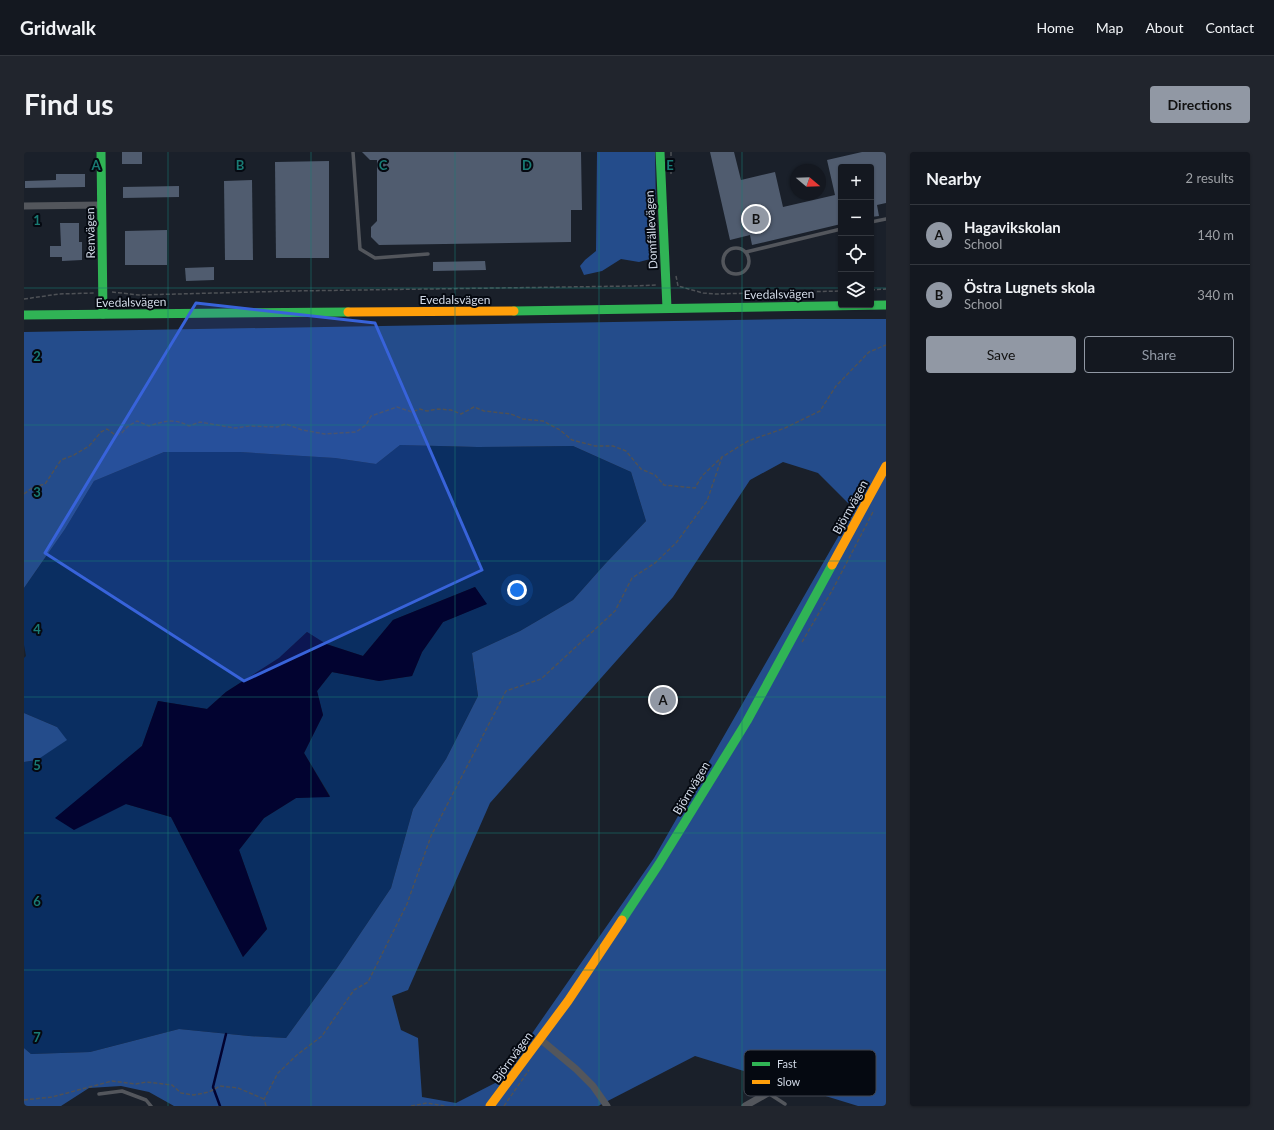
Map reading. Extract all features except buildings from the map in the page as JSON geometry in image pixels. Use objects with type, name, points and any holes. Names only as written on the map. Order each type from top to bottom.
[{"type":"street","name":"Renvägen","points":[[101,152],[103,314]]},
{"type":"street","name":"Domfällevägen","points":[[660,152],[667,308]]},
{"type":"street","points":[[24,206],[102,205]]},
{"type":"street","name":"Evedalsvägen","points":[[24,315],[608,310],[886,305]]},
{"type":"street","name":"Björnvägen","points":[[490,1106],[568,1001],[659,864],[747,721],[886,466]]},
{"type":"street","points":[[540,1039],[576,1069],[593,1086],[607,1106]]},
{"type":"street","points":[[745,1106],[763,1096]]},
{"type":"lane","points":[[353,152],[360,249],[375,258],[428,254]]},
{"type":"lane","points":[[874,221],[886,219]]},
{"type":"lane","points":[[746,252],[749,259],[749,264],[744,271],[736,274],[727,270],[723,262],[723,258],[727,251],[735,248],[739,248],[746,252],[838,230]]},
{"type":"lane","points":[[99,1094],[122,1092],[146,1100],[151,1106]]},
{"type":"lane","points":[[773,1096],[785,1104]]},
{"type":"path","points":[[671,152],[671,175]]},
{"type":"path","points":[[674,271],[678,286]]},
{"type":"path","points":[[24,299],[59,294],[103,292],[139,295],[292,291],[633,286],[666,284],[703,293],[715,294],[838,291]]},
{"type":"path","points":[[874,290],[886,289]]},
{"type":"path","points":[[24,494],[33,487],[45,484],[61,460],[74,455],[89,446],[101,432],[108,429],[114,434],[121,434],[127,427],[137,421],[149,426],[166,420],[181,422],[189,426],[200,422],[235,428],[250,426],[277,427],[286,424],[302,430],[325,434],[356,432],[366,425],[371,416],[397,407],[412,412],[420,409],[427,411],[438,409],[451,410],[461,414],[474,407],[484,411],[511,414],[523,419],[543,421],[560,430],[572,440],[595,446],[613,446],[626,451],[641,468],[655,475],[664,485],[695,488],[702,476],[722,457],[748,440],[785,428],[820,411],[836,386],[869,352],[886,345]]},
{"type":"path","points":[[266,1106],[264,1099],[278,1073],[298,1054],[322,1036],[354,990],[368,982],[407,904],[431,836],[506,691],[541,679],[615,611],[632,578],[655,563],[676,543],[694,516],[707,501],[722,457]]},
{"type":"path","points":[[209,1092],[220,1086],[238,1088],[264,1099]]},
{"type":"path","points":[[411,1106],[427,1103],[445,1106]]},
{"type":"highlighted area","points":[[196,303],[375,323],[482,570],[244,681],[45,553]]},
{"type":"shaded area","points":[[597,152],[655,152],[656,206],[654,258],[639,262],[621,259],[602,271],[584,275],[580,266],[596,251]]},
{"type":"shaded area","points":[[796,319],[886,319],[886,1106],[858,1106],[825,1096],[876,1096],[876,1050],[744,1050],[744,1071],[695,1056],[598,1106],[174,1106],[149,1092],[121,1086],[89,1088],[61,1106],[24,1106],[24,1048],[31,1054],[90,1052],[179,1029],[286,1038],[337,968],[391,888],[413,809],[446,759],[478,696],[472,653],[520,631],[573,600],[646,521],[631,472],[573,446],[477,447],[400,445],[376,464],[335,458],[240,452],[164,452],[94,481],[65,529],[24,588],[24,332]],"holes":[[[783,462],[818,473],[854,509],[654,858],[499,1081],[456,1103],[422,1097],[418,1038],[401,1030],[392,996],[408,990],[490,803],[673,597],[750,480]]]},
{"type":"shaded area","points":[[400,445],[477,447],[573,446],[631,472],[646,521],[573,600],[520,631],[472,653],[478,696],[446,759],[413,809],[391,888],[337,968],[286,1038],[179,1029],[90,1052],[31,1054],[24,1048],[24,762],[37,760],[57,727],[24,713],[24,658],[26,656],[24,645],[24,588],[65,529],[94,481],[164,452],[240,452],[335,458],[376,464]],"holes":[[[475,587],[486,604],[443,622],[422,652],[412,676],[379,681],[332,672],[317,691],[323,715],[304,753],[330,796],[296,798],[264,818],[239,850],[267,929],[243,957],[171,817],[126,804],[56,818],[142,746],[158,701],[207,709],[226,692],[279,658],[307,632],[326,644],[363,656],[393,620]]]},
{"type":"shaded area","points":[[475,587],[487,604],[443,622],[422,652],[412,676],[379,681],[332,672],[317,691],[323,715],[304,753],[330,797],[296,798],[264,818],[239,850],[267,929],[243,957],[171,817],[126,804],[74,830],[55,818],[142,746],[158,701],[207,709],[226,692],[279,658],[307,632],[326,644],[363,656],[393,620]]},
{"type":"shaded area","points":[[24,713],[57,727],[67,740],[37,760],[24,762]]},
{"type":"waterway","points":[[220,1106],[213,1087],[226,1034]]},
{"type":"traffic: fast","points":[[101,152],[103,314]]},
{"type":"traffic: fast","points":[[660,152],[667,308]]},
{"type":"traffic: fast","points":[[514,311],[886,305]]},
{"type":"traffic: fast","points":[[24,315],[348,312]]},
{"type":"traffic: fast","points":[[622,920],[659,864],[747,721],[832,565]]},
{"type":"traffic: slow","points":[[348,312],[514,311]]},
{"type":"traffic: slow","points":[[832,565],[886,466]]},
{"type":"traffic: slow","points":[[490,1106],[568,1001],[622,920]]},
{"type":"place","name":"Östra Lugnets skola","points":[[756,219]]},
{"type":"place","name":"Hagavikskolan","points":[[663,700]]}]
